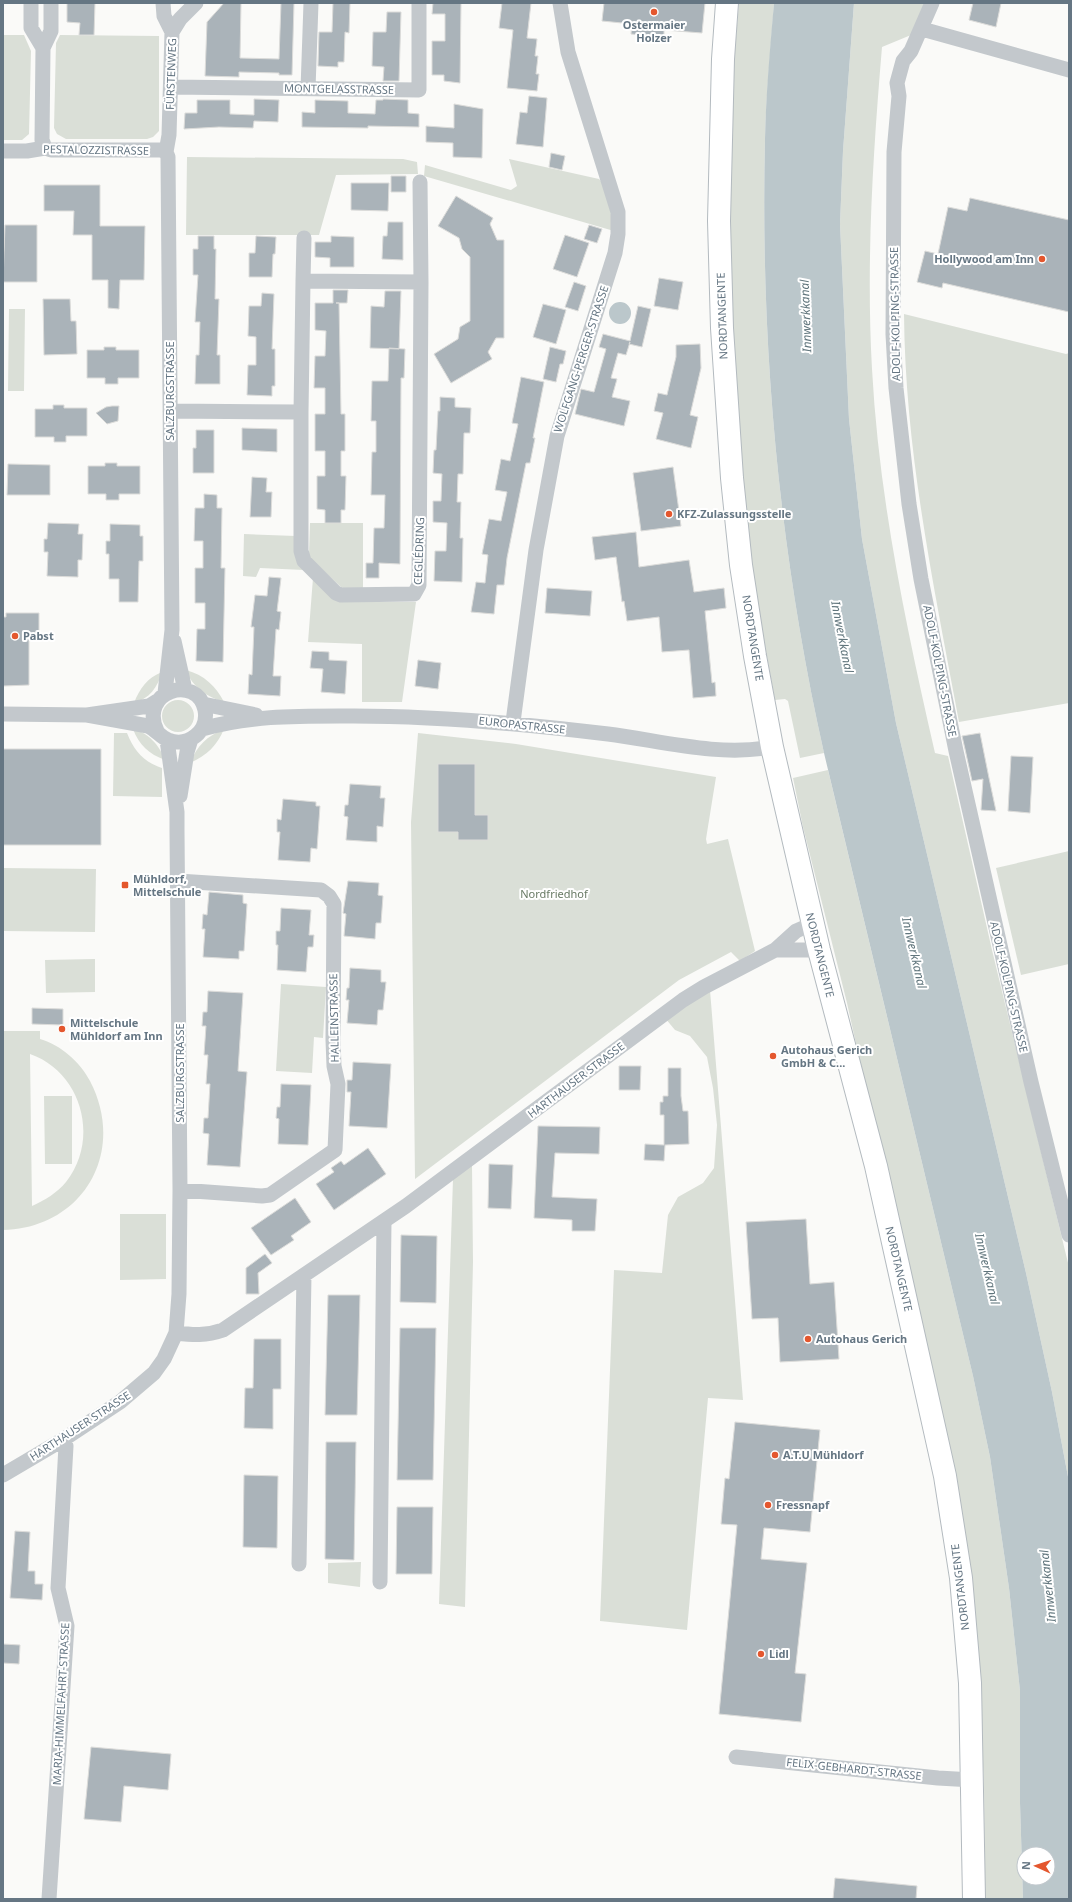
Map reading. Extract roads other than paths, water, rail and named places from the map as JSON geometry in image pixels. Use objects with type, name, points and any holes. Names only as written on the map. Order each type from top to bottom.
[{"type":"main road","name":"NORDTANGENTE","points":[[727,3],[723,59],[719,221],[722,328],[732,478],[741,565],[755,656],[772,747],[812,924],[876,1166],[945,1476],[961,1578],[970,1683],[973,1780],[974,1899]]},
{"type":"street","points":[[31,3],[31,28],[42,48]]},
{"type":"street","points":[[45,148],[42,140],[42,48],[51,31],[51,3]]},
{"type":"street","points":[[163,3],[164,16],[172,32]]},
{"type":"street","name":"FÜRSTENWEG","points":[[166,152],[169,135],[172,32],[180,19],[196,3]]},
{"type":"street","points":[[308,89],[311,3]]},
{"type":"street","name":"MONTGELASSTRASSE","points":[[170,87],[420,90],[419,3]]},
{"type":"street","name":"WOLFGANG-PERGER-STRASSE","points":[[513,722],[536,550],[557,436],[615,253],[618,234],[618,212],[568,52],[560,3]]},
{"type":"street","name":"ADOLF-KOLPING-STRASSE","points":[[932,3],[922,29],[911,50],[913,59],[906,87],[899,96],[894,152],[893,334],[896,388],[909,504],[921,579],[955,744],[1031,1082],[1069,1235]]},
{"type":"street","points":[[922,29],[1069,70]]},
{"type":"street","name":"PESTALOZZISTRASSE","points":[[3,151],[27,151],[45,148],[51,150],[157,150],[166,152]]},
{"type":"street","name":"SALZBURGSTRASSE","points":[[161,697],[172,630],[168,157],[166,152]]},
{"type":"street","name":"CEGLÉDRING","points":[[304,238],[301,412],[302,551],[304,561],[336,593],[341,595],[414,594],[419,585],[421,282],[420,182]]},
{"type":"street","points":[[303,281],[421,282]]},
{"type":"street","points":[[170,410],[301,412]]},
{"type":"street","name":"SALZBURGSTRASSE","points":[[172,630],[185,690]]},
{"type":"street","points":[[3,714],[87,715],[149,706],[161,697],[178,690],[185,690],[196,695],[203,704],[206,717],[202,729],[191,739],[179,742],[162,735],[148,726],[87,715]]},
{"type":"street","points":[[161,697],[154,707],[153,719],[162,735]]},
{"type":"street","name":"EUROPASTRASSE","points":[[203,704],[269,716],[388,716],[513,722],[704,749],[752,751],[772,747]]},
{"type":"street","name":"EUROPASTRASSE","points":[[202,729],[269,716]]},
{"type":"street","name":"SALZBURGSTRASSE","points":[[162,735],[177,812]]},
{"type":"street","name":"SALZBURGSTRASSE","points":[[176,1333],[179,1294],[180,1190],[177,812],[186,752],[191,739]]},
{"type":"street","name":"HALLEINSTRASSE","points":[[178,881],[321,890],[329,896],[334,904],[333,1040],[334,1066],[338,1084],[335,1150],[270,1194],[262,1196],[180,1190]]},
{"type":"street","name":"HARTHAUSER STRASSE","points":[[3,1476],[64,1439],[120,1402],[148,1378],[164,1359],[176,1333],[201,1336],[223,1330],[384,1221],[542,1106],[642,1029],[683,1000],[704,987],[775,950],[796,931],[812,924]]},
{"type":"street","name":"HARTHAUSER STRASSE","points":[[775,950],[819,950]]},
{"type":"street","points":[[380,1582],[384,1221]]},
{"type":"street","points":[[300,1564],[304,1275]]},
{"type":"street","name":"MARIA-HIMMELFAHRT-STRASSE","points":[[49,1899],[67,1626],[58,1588],[66,1446],[64,1439]]},
{"type":"street","name":"FELIX-GEBHARDT-STRASSE","points":[[736,1757],[938,1778],[973,1780]]},
{"type":"water","name":"Innwerkkanal","points":[[774,3],[854,3],[843,151],[840,224],[849,419],[862,539],[896,723],[1026,1273],[1052,1392],[1069,1482],[1069,1899],[1023,1899],[1023,1886],[1056,1886],[1056,1846],[1021,1846],[1020,1691],[1009,1588],[990,1457],[973,1376],[824,753],[808,677],[795,601],[784,525],[770,371],[764,217],[767,88]]},
{"type":"water","points":[[620,302],[628,305],[631,313],[628,321],[620,324],[612,321],[609,313],[612,305]]},
{"type":"place","name":"Ostermaier Holzer","points":[[654,12]]},
{"type":"place","name":"Hollywood am Inn","points":[[1042,259]]},
{"type":"place","name":"KFZ-Zulassungsstelle","points":[[669,514]]},
{"type":"place","name":"Pabst","points":[[15,636]]},
{"type":"place","name":"Mühldorf, Mittelschule","points":[[125,885]]},
{"type":"place","name":"Mittelschule Mühldorf am Inn","points":[[62,1029]]},
{"type":"place","name":"Autohaus Gerich GmbH & C...","points":[[773,1056]]},
{"type":"place","name":"Autohaus Gerich","points":[[808,1339]]},
{"type":"place","name":"A.T.U Mühldorf","points":[[775,1455]]},
{"type":"place","name":"Fressnapf","points":[[768,1505]]},
{"type":"place","name":"Lidl","points":[[761,1654]]},
{"type":"park label","name":"Nordfriedhof","points":[[554,894]]}]
